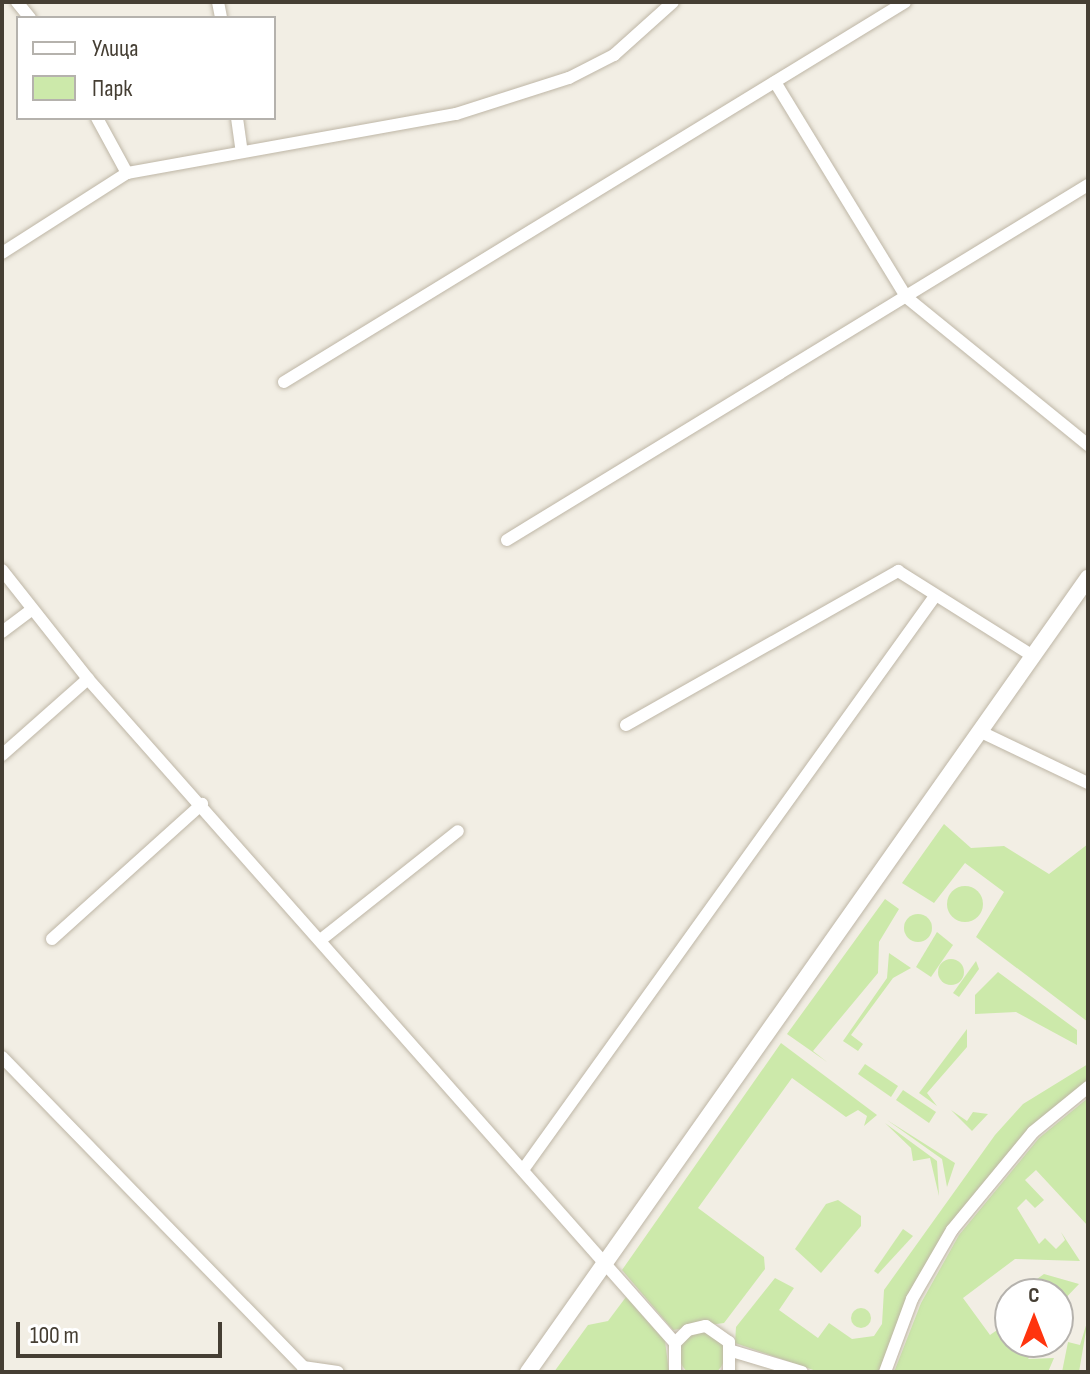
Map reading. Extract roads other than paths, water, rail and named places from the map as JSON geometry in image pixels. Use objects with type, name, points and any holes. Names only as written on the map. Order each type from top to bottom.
[{"type":"street","points":[[2,253],[127,173],[511,99],[614,55],[673,2]]},
{"type":"street","points":[[284,382],[905,2]]},
{"type":"street","points":[[775,82],[906,297],[1088,445]]},
{"type":"street","points":[[98,120],[127,173]]},
{"type":"street","points":[[237,120],[242,152]]},
{"type":"street","points":[[507,540],[1088,185]]},
{"type":"street","points":[[2,570],[30,611],[88,679],[323,938],[525,1167],[602,1263],[675,1343],[675,1372]]},
{"type":"street","points":[[626,725],[898,571],[1033,656]]},
{"type":"street","points":[[528,1372],[1088,578]]},
{"type":"street","points":[[525,1167],[935,596]]},
{"type":"street","points":[[2,632],[30,611]]},
{"type":"street","points":[[2,755],[88,679]]},
{"type":"street","points":[[981,732],[1088,783]]},
{"type":"street","points":[[52,939],[202,804]]},
{"type":"street","points":[[323,938],[458,831]]},
{"type":"street","points":[[2,1057],[303,1367],[338,1372]]},
{"type":"street","points":[[885,1372],[912,1299],[952,1230],[1033,1132],[1088,1087]]},
{"type":"street","points":[[675,1343],[688,1330],[706,1326],[723,1334],[732,1351],[729,1372]]},
{"type":"street","points":[[732,1351],[802,1372]]}]
